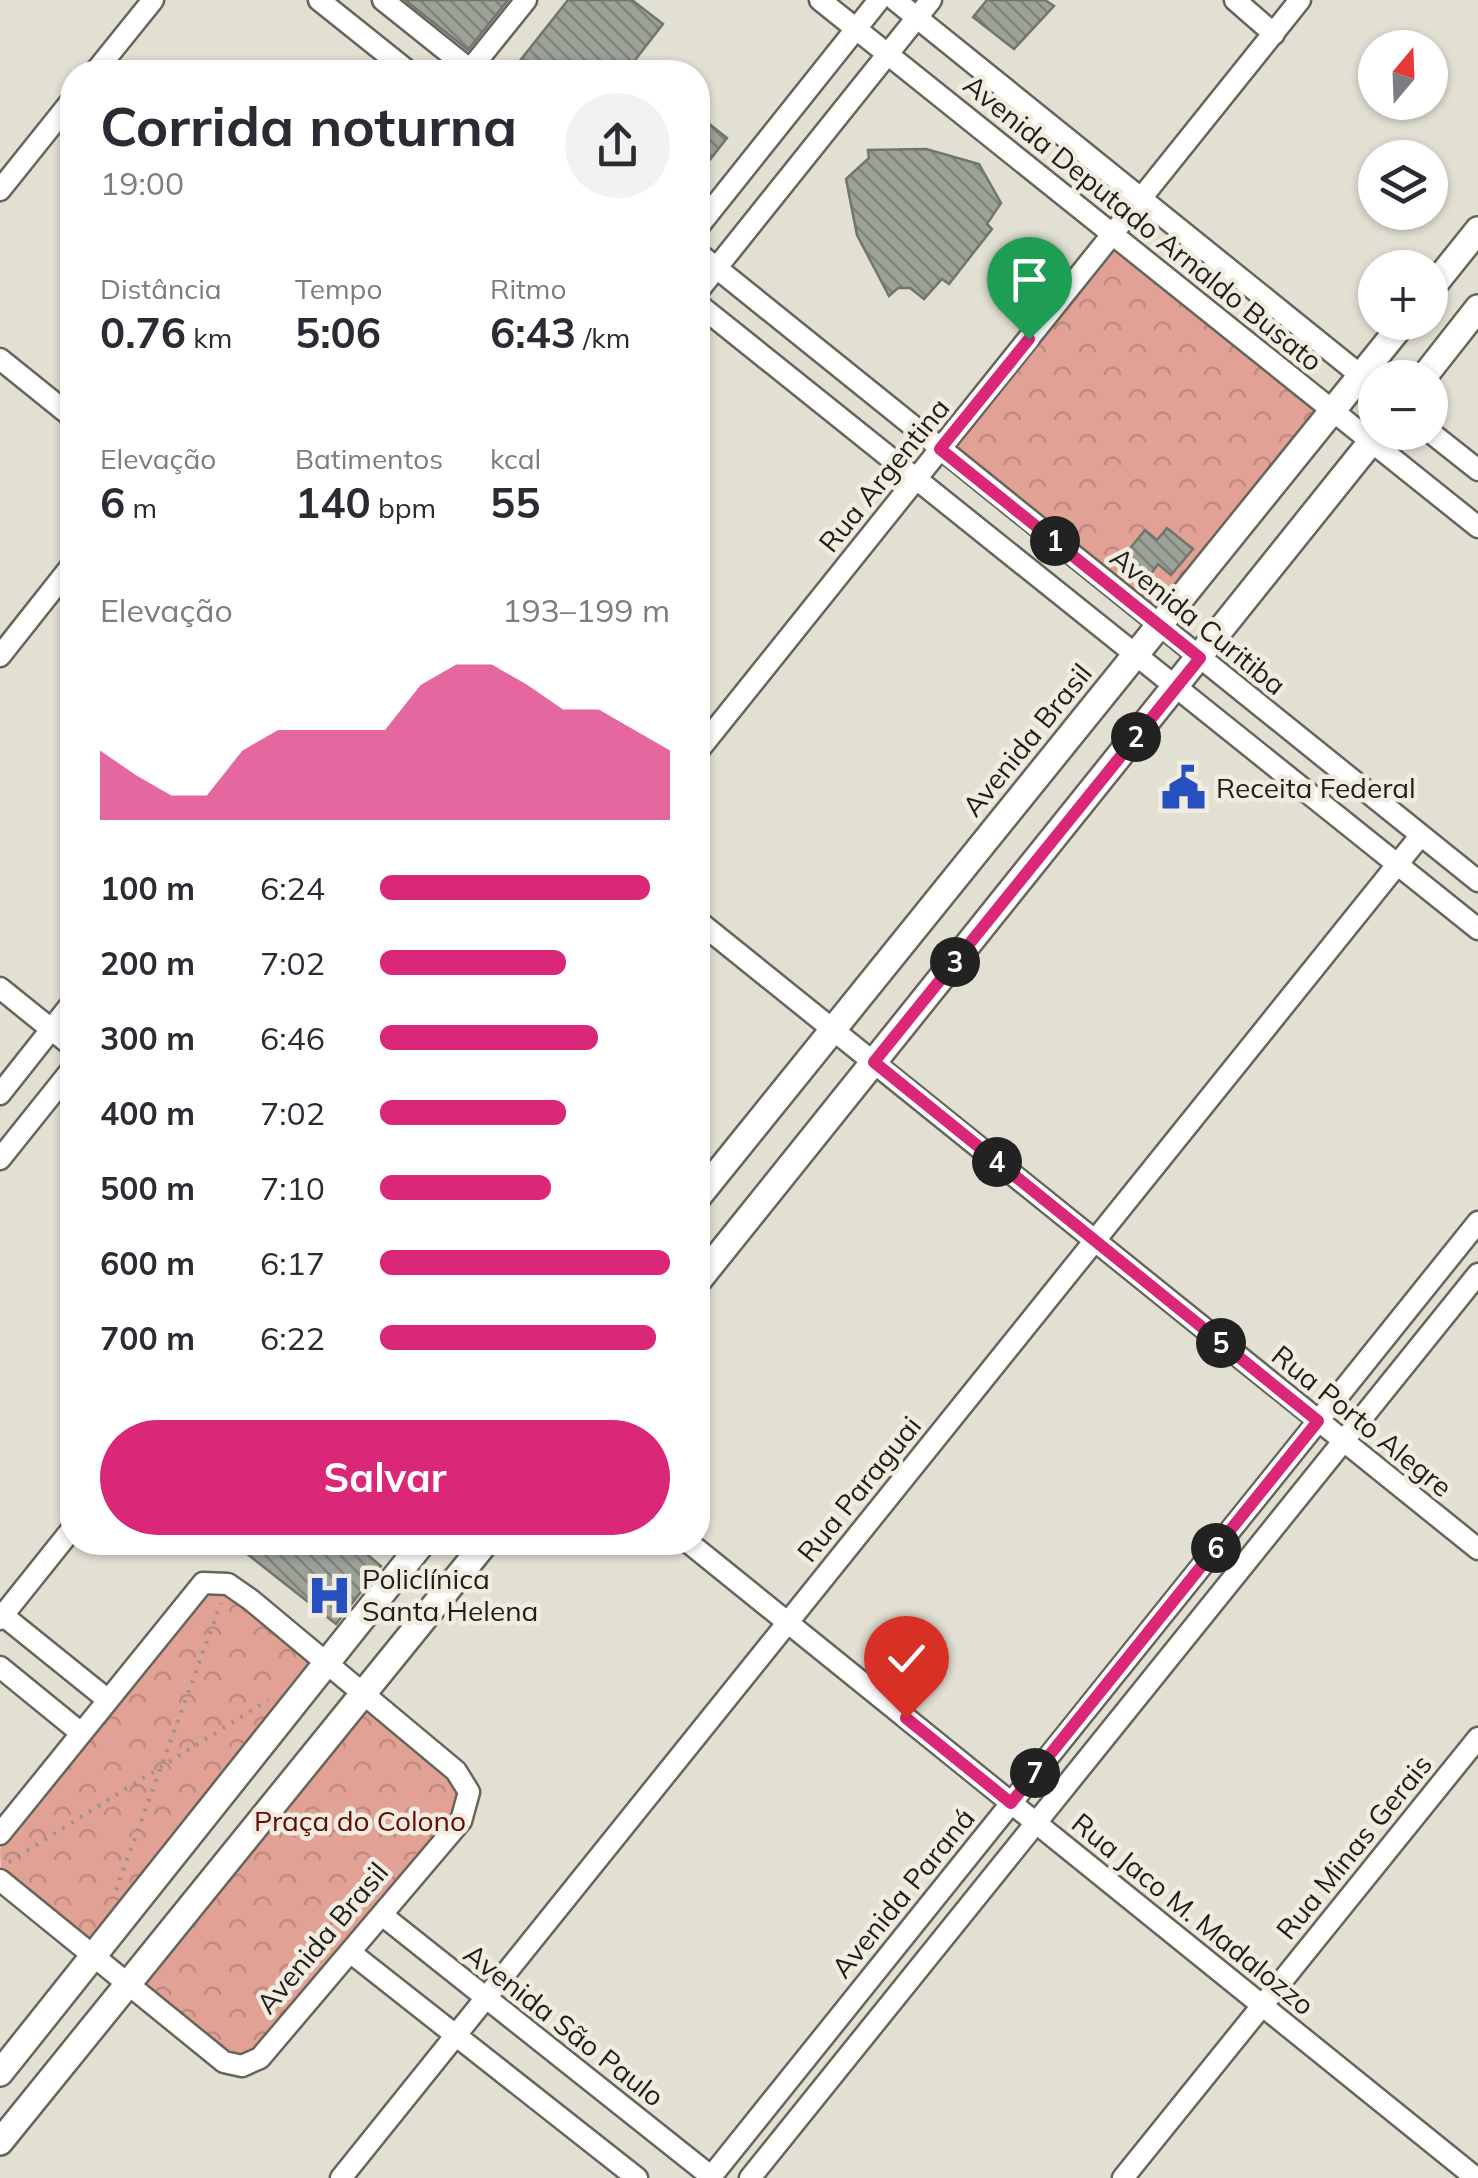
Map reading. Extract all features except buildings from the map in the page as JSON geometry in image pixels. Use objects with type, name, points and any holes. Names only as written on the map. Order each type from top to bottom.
[{"type":"main road","points":[[1448,268],[1478,230]]},
{"type":"main road","points":[[1437,360],[1478,308]]},
{"type":"main road","name":"Avenida Brasil","points":[[710,1182],[1333,411],[1358,390]]},
{"type":"main road","points":[[710,1266],[1365,450]]},
{"type":"main road","points":[[0,2072],[413,1555]]},
{"type":"main road","points":[[0,2142],[476,1555]]},
{"type":"street","points":[[105,60],[153,0]]},
{"type":"street","points":[[319,0],[394,60]]},
{"type":"street","points":[[383,0],[456,60]]},
{"type":"street","points":[[479,60],[526,0]]},
{"type":"street","name":"Avenida Deputado Arnaldo Busato","points":[[820,0],[1333,411],[1358,426]]},
{"type":"street","points":[[710,211],[880,0]]},
{"type":"street","name":"Avenida Deputado Arnaldo Busato","points":[[895,0],[1358,374]]},
{"type":"street","points":[[710,276],[931,0]]},
{"type":"street","points":[[1235,0],[1274,34]]},
{"type":"street","name":"Rua Argentina","points":[[710,736],[1300,0]]},
{"type":"street","points":[[0,190],[60,115]]},
{"type":"street","name":"Avenida Curitiba","points":[[710,263],[1478,881]]},
{"type":"street","points":[[710,314],[1478,929]]},
{"type":"street","points":[[0,359],[60,407]]},
{"type":"street","points":[[1448,446],[1478,470]]},
{"type":"street","name":"Avenida Deputado Arnaldo Busato","points":[[1390,450],[1478,527]]},
{"type":"street","points":[[0,656],[60,581]]},
{"type":"street","name":"Rua Paraguai","points":[[341,2178],[1421,835]]},
{"type":"street","name":"Rua Porto Alegre","points":[[710,931],[1478,1550]]},
{"type":"street","points":[[0,988],[60,1036]]},
{"type":"street","points":[[0,1094],[60,1019]]},
{"type":"street","points":[[0,1159],[60,1084]]},
{"type":"street","name":"Avenida Paraná","points":[[711,2178],[1478,1222]]},
{"type":"street","points":[[750,2178],[1478,1274]]},
{"type":"street","points":[[60,1544],[1,1616],[108,1700]]},
{"type":"street","name":"Rua Jaco M. Madalozzo","points":[[704,1555],[1476,2178]]},
{"type":"street","points":[[0,1834],[203,1583],[228,1584]]},
{"type":"street","name":"Avenida Brasil","points":[[0,1880],[224,2062],[242,2066],[260,2058],[461,1821],[469,1792],[456,1770],[228,1584]]},
{"type":"street","points":[[0,1667],[81,1733]]},
{"type":"street","name":"Rua Minas Gerais","points":[[1123,2178],[1478,1738]]},
{"type":"street","name":"Avenida São Paulo","points":[[382,1915],[711,2178]]},
{"type":"street","points":[[350,1952],[637,2178]]},
{"type":"path","points":[[112,1899],[228,1584]]},
{"type":"path","points":[[0,1868],[277,1695]]},
{"type":"green space","points":[[1113,244],[1321,415],[1159,617],[950,447]]},
{"type":"green space","name":"Praça do Colono","points":[[221,1591],[318,1665],[91,1944],[1,1872],[0,1849],[9,1831],[205,1593]]},
{"type":"green space","name":"Praça do Colono","points":[[364,1703],[451,1776],[462,1795],[455,1818],[256,2053],[242,2059],[227,2055],[138,1983]]},
{"type":"place","name":"Receita Federal","points":[[1183,788]]},
{"type":"place","name":"Policlínica Santa Helena","points":[[329,1595]]},
{"type":"route","points":[[906,1718],[1011,1803],[1318,1421],[874,1062],[1200,658],[940,449],[1029,339]]}]
